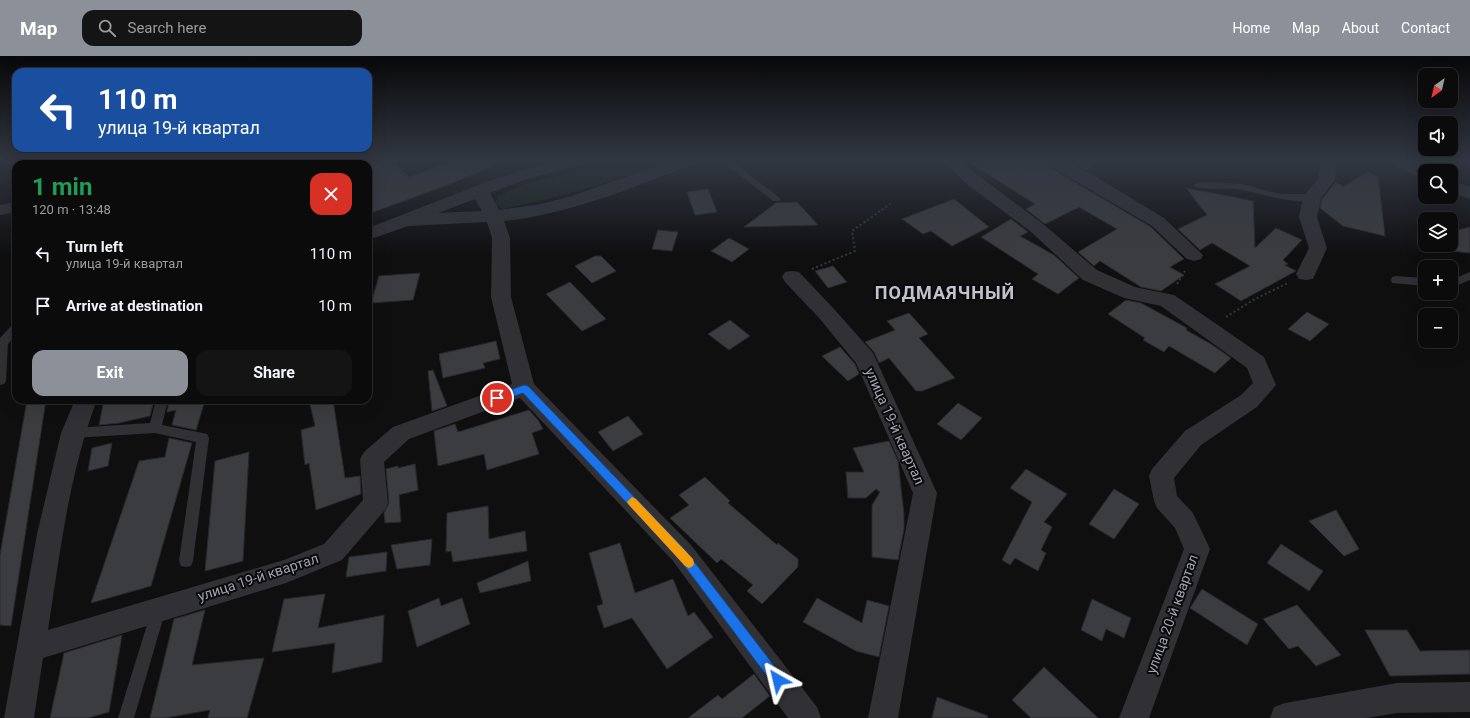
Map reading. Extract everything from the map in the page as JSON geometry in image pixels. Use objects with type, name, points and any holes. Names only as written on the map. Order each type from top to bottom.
[{"type":"street","points":[[372,233],[478,192]]},
{"type":"street","points":[[480,192],[494,217],[501,238],[501,297],[524,388],[682,553],[806,718]]},
{"type":"street","points":[[407,220],[494,217],[541,209],[599,192]]},
{"type":"street","name":"улица 20-й квартал","points":[[989,192],[1036,227],[1090,275],[1131,293],[1167,300],[1208,328],[1256,363],[1265,384],[1250,401],[1193,438],[1161,476],[1166,501],[1184,520],[1197,549],[1134,718]]},
{"type":"street","points":[[1108,192],[1158,222],[1194,255]]},
{"type":"street","points":[[1306,274],[1318,248],[1308,217],[1312,197],[1316,192]]},
{"type":"street","points":[[0,210],[12,208]]},
{"type":"street","name":"улица 19-й квартал","points":[[792,277],[827,314],[865,359],[925,493],[883,718]]},
{"type":"street","name":"улица 19-й квартал","points":[[30,648],[286,571],[333,552],[376,503],[372,459],[401,433],[524,388]]},
{"type":"street","points":[[19,718],[50,534],[73,433],[84,404]]},
{"type":"street","points":[[1286,718],[1396,698],[1470,697]]},
{"type":"lane","points":[[767,192],[776,199]]},
{"type":"lane","points":[[1262,192],[1279,196],[1312,197]]},
{"type":"lane","points":[[1458,281],[1470,276]]},
{"type":"lane","points":[[1396,280],[1418,282]]},
{"type":"lane","points":[[0,381],[1,344],[12,332]]},
{"type":"lane","points":[[155,428],[161,404]]},
{"type":"lane","points":[[73,433],[155,428],[203,438],[186,561]]},
{"type":"lane","points":[[126,718],[159,608]]},
{"type":"path","points":[[792,277],[855,251],[852,231],[893,202]]},
{"type":"path","points":[[1167,300],[1194,255]]},
{"type":"path","points":[[1208,328],[1255,299],[1306,274]]},
{"type":"shaded area","points":[[507,192],[573,192],[503,209],[494,205],[498,196]]},
{"type":"building","points":[[372,192],[428,192],[372,213]]},
{"type":"building","points":[[687,192],[709,192],[717,212],[695,215]]},
{"type":"building","points":[[1016,192],[1091,192],[1151,227],[1184,259],[1170,267],[1184,275],[1161,291],[1141,287],[1100,261],[1094,266],[1078,252],[1117,229],[1079,207],[1045,224],[1026,209],[1035,204]]},
{"type":"building","points":[[1189,192],[1206,192],[1253,201],[1255,248],[1276,228],[1302,240],[1283,260],[1288,264],[1285,265],[1296,271],[1241,301],[1215,284],[1250,266],[1212,243],[1200,250],[1178,229],[1207,215]]},
{"type":"building","points":[[1328,192],[1380,192],[1385,236],[1343,226],[1320,208],[1322,199]]},
{"type":"building","points":[[954,199],[989,227],[952,246],[931,231],[923,234],[902,219]]},
{"type":"building","points":[[797,202],[818,225],[744,227],[776,203]]},
{"type":"building","points":[[1011,219],[1028,232],[1020,236],[1054,255],[1079,278],[1058,294],[1032,279],[1038,274],[981,237]]},
{"type":"building","points":[[1470,227],[1470,253],[1458,252],[1458,230]]},
{"type":"building","points":[[658,230],[678,232],[672,251],[652,249]]},
{"type":"building","points":[[729,238],[749,249],[732,262],[711,251]]},
{"type":"building","points":[[595,256],[601,256],[616,271],[592,283],[575,266]]},
{"type":"building","points":[[833,266],[847,282],[828,288],[815,271]]},
{"type":"building","points":[[420,273],[413,300],[372,303],[379,276]]},
{"type":"building","points":[[570,282],[606,319],[582,331],[546,294]]},
{"type":"building","points":[[1126,300],[1141,303],[1187,328],[1186,330],[1211,344],[1231,358],[1215,373],[1169,346],[1164,352],[1143,340],[1145,338],[1108,314]]},
{"type":"building","points":[[1307,312],[1329,324],[1310,341],[1288,329]]},
{"type":"building","points":[[909,313],[928,334],[919,338],[955,378],[922,391],[916,391],[889,358],[879,363],[874,352],[865,342],[895,330],[887,321]]},
{"type":"building","points":[[730,320],[750,336],[729,350],[708,334]]},
{"type":"building","points":[[496,341],[500,359],[483,363],[485,368],[443,378],[439,354]]},
{"type":"building","points":[[840,347],[855,364],[859,374],[848,381],[822,356]]},
{"type":"building","points":[[433,370],[447,406],[432,411],[428,371]]},
{"type":"building","points":[[958,403],[982,418],[961,440],[937,424]]},
{"type":"building","points":[[26,404],[45,404],[11,626],[0,625],[0,555]]},
{"type":"building","points":[[103,404],[153,404],[150,416],[119,423],[99,425]]},
{"type":"building","points":[[168,404],[204,404],[196,430],[172,425],[176,410],[167,412]]},
{"type":"building","points":[[310,404],[334,404],[345,478],[360,476],[361,494],[316,510],[309,463],[305,465],[301,430],[315,426]]},
{"type":"building","points":[[529,410],[538,420],[543,429],[532,433],[539,454],[487,470],[484,454],[438,466],[434,431],[455,424],[458,432]]},
{"type":"building","points":[[628,416],[643,434],[613,451],[598,432]]},
{"type":"building","points":[[169,438],[192,443],[151,586],[91,603],[139,461],[165,457]]},
{"type":"building","points":[[889,441],[898,461],[904,514],[904,529],[898,560],[872,557],[872,505],[880,492],[876,489],[866,498],[848,498],[846,472],[864,472],[853,448]]},
{"type":"building","points":[[112,443],[108,466],[88,471],[92,448]]},
{"type":"building","points":[[249,452],[243,561],[205,571],[215,461]]},
{"type":"building","points":[[415,464],[418,490],[399,495],[401,522],[385,523],[384,513],[389,503],[386,469]]},
{"type":"building","points":[[1026,469],[1067,494],[1044,522],[1052,527],[1041,550],[1046,553],[1038,571],[1015,558],[1010,565],[1002,560],[1032,502],[1010,488]]},
{"type":"building","points":[[705,477],[730,501],[728,503],[777,545],[778,543],[798,559],[798,567],[762,604],[747,591],[753,585],[721,559],[717,563],[670,518],[689,505],[679,495]]},
{"type":"building","points":[[1114,489],[1139,504],[1114,539],[1089,524]]},
{"type":"building","points":[[488,506],[489,539],[525,531],[527,551],[453,562],[451,551],[446,552],[447,513]]},
{"type":"building","points":[[1336,510],[1359,549],[1344,556],[1309,521]]},
{"type":"building","points":[[432,539],[430,565],[397,569],[391,545]]},
{"type":"building","points":[[620,543],[635,593],[673,579],[688,616],[694,612],[713,637],[667,669],[632,618],[604,628],[597,606],[603,604],[589,553]]},
{"type":"building","points":[[1281,544],[1323,571],[1309,591],[1267,563]]},
{"type":"building","points":[[387,552],[386,571],[346,577],[349,557]]},
{"type":"building","points":[[528,561],[531,581],[480,593],[477,583]]},
{"type":"building","points":[[1202,589],[1258,624],[1247,645],[1190,608]]},
{"type":"building","points":[[325,594],[318,628],[384,615],[382,662],[332,673],[335,643],[272,652],[284,599]]},
{"type":"building","points":[[439,598],[441,606],[462,598],[470,624],[417,647],[408,611]]},
{"type":"building","points":[[817,598],[862,623],[867,600],[889,606],[879,657],[856,651],[803,622]]},
{"type":"building","points":[[1092,599],[1131,618],[1124,638],[1106,629],[1102,641],[1081,630]]},
{"type":"building","points":[[1297,605],[1341,655],[1316,666],[1298,646],[1289,649],[1263,619]]},
{"type":"building","points":[[205,610],[192,665],[264,658],[247,718],[208,718],[210,710],[165,718],[150,718],[174,619]]},
{"type":"building","points":[[1365,630],[1407,630],[1420,651],[1470,650],[1470,674],[1390,676]]},
{"type":"building","points":[[122,635],[109,712],[88,718],[50,718],[64,653]]},
{"type":"building","points":[[1044,667],[1098,718],[1031,718],[1012,700]]},
{"type":"building","points":[[754,674],[770,696],[742,718],[688,718],[718,695],[722,699]]},
{"type":"building","points":[[937,697],[988,716],[987,718],[932,718]]},
{"type":"slow traffic","points":[[632,502],[682,553],[689,563]]},
{"type":"district","name":"ПОДМАЯЧНЫЙ","points":[[945,293]]},
{"type":"route","points":[[497,398],[524,388],[682,553],[778,680]]}]
